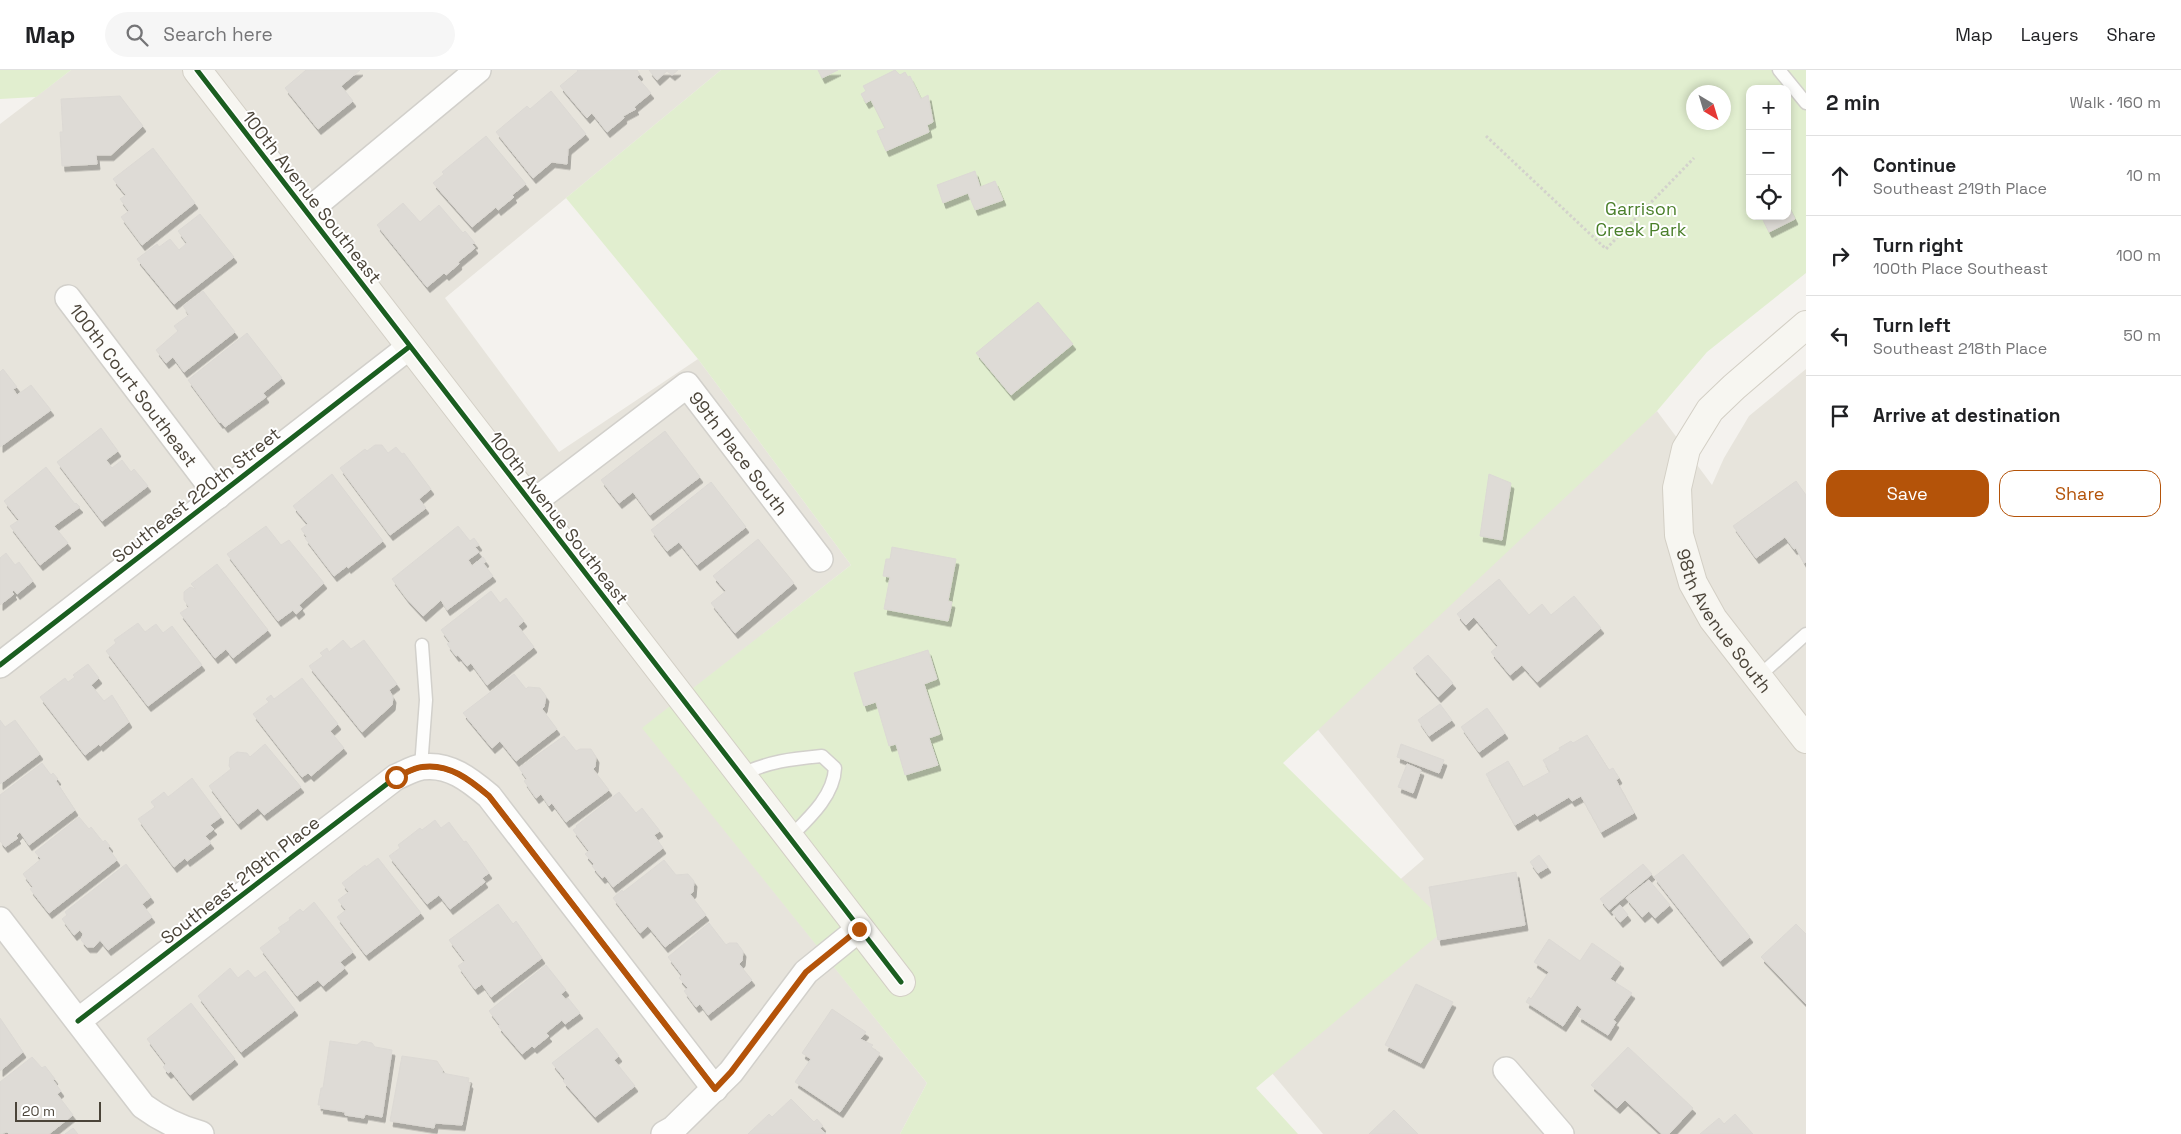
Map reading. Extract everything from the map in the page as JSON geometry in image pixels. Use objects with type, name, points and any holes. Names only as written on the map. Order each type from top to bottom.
[{"type":"street","name":"100th Avenue Southeast","points":[[197,70],[530,504],[901,982]]},
{"type":"street","points":[[307,212],[467,73]]},
{"type":"street","name":"100th Court Southeast","points":[[68,298],[218,496]]},
{"type":"street","name":"98th Avenue South","points":[[1806,325],[1710,410],[1686,449],[1677,488],[1679,535],[1693,583],[1712,619],[1806,739]]},
{"type":"street","name":"Southeast 220th Street","points":[[0,665],[409,347]]},
{"type":"street","name":"99th Place South","points":[[530,504],[687,385],[820,559]]},
{"type":"street","points":[[421,767],[444,768],[467,777],[489,796],[715,1089]]},
{"type":"street","name":"Southeast 219th Place","points":[[78,1021],[396,777],[421,767]]},
{"type":"street","points":[[0,920],[143,1106],[159,1118],[190,1131]]},
{"type":"street","points":[[664,1134],[673,1129],[731,1072],[806,972],[859,929]]},
{"type":"street","points":[[1506,1070],[1561,1134]]},
{"type":"lane","points":[[1779,70],[1806,103]]},
{"type":"lane","points":[[1758,677],[1806,634]]},
{"type":"lane","points":[[421,767],[426,700],[422,645]]},
{"type":"lane","points":[[740,775],[762,765],[790,759],[822,756],[835,768],[835,781],[819,805],[789,838]]},
{"type":"path","points":[[1486,136],[1606,249],[1694,158]]},
{"type":"shaded area","points":[[71,70],[721,70],[445,298],[559,452],[698,359],[851,565],[643,728],[927,1083],[900,1134],[0,1134],[0,124]]},
{"type":"shaded area","points":[[1806,369],[1806,1134],[1323,1134],[1231,1024],[1424,859],[1296,703],[1657,411],[1712,485],[1724,458],[1749,416]]},
{"type":"green space","points":[[0,70],[71,70],[36,97],[0,99]]},
{"type":"green space","name":"Garrison Creek Park","points":[[721,70],[1806,70],[1806,273],[1707,352],[1657,411],[1283,763],[1449,926],[1256,1088],[1298,1134],[900,1134],[927,1083],[642,728],[851,565],[698,359],[566,198]]},
{"type":"building","points":[[306,70],[360,70],[341,86],[353,101],[318,129],[285,88]]},
{"type":"building","points":[[577,70],[637,70],[640,74],[637,77],[651,93],[634,107],[636,109],[623,116],[624,118],[607,132],[592,113],[587,118],[560,86]]},
{"type":"building","points":[[649,70],[678,70],[672,75],[667,71],[657,80]]},
{"type":"building","points":[[818,70],[838,70],[822,78]]},
{"type":"building","points":[[895,70],[900,75],[905,72],[908,77],[910,76],[921,99],[928,95],[933,122],[927,125],[929,132],[886,151],[877,131],[885,128],[871,100],[866,103],[861,94],[866,91],[863,86]]},
{"type":"building","points":[[551,91],[586,134],[568,149],[567,164],[552,162],[533,178],[496,132],[527,106],[530,109]]},
{"type":"building","points":[[120,96],[143,126],[111,155],[96,155],[97,164],[62,166],[60,132],[63,132],[61,99]]},
{"type":"building","points":[[486,136],[526,184],[498,210],[496,207],[472,227],[433,183],[444,174],[442,172]]},
{"type":"building","points":[[153,148],[195,203],[142,245],[121,217],[129,211],[120,199],[126,195],[113,179]]},
{"type":"building","points":[[975,171],[980,187],[995,181],[1003,200],[975,210],[968,193],[943,203],[937,185]]},
{"type":"building","points":[[403,203],[420,222],[439,205],[463,233],[465,231],[475,243],[472,244],[475,248],[458,262],[459,264],[427,287],[377,225]]},
{"type":"building","points":[[1791,211],[1795,219],[1769,232],[1763,220],[1791,220]]},
{"type":"building","points":[[200,214],[234,257],[174,304],[137,259],[157,244],[159,247],[170,239],[179,250],[187,243],[178,231]]},
{"type":"building","points":[[203,291],[235,332],[184,372],[173,357],[166,363],[156,350],[178,331],[174,326],[189,315],[183,306]]},
{"type":"building","points":[[1038,302],[1073,344],[1011,395],[976,353]]},
{"type":"building","points":[[247,333],[282,378],[263,393],[266,397],[225,427],[188,380]]},
{"type":"building","points":[[3,369],[17,387],[13,389],[17,395],[31,385],[51,410],[0,447],[0,372]]},
{"type":"building","points":[[101,428],[118,451],[106,460],[112,468],[122,460],[131,472],[134,469],[148,486],[102,521],[57,462]]},
{"type":"building","points":[[665,431],[700,477],[650,515],[633,492],[619,503],[601,480]]},
{"type":"building","points":[[375,445],[382,445],[388,453],[396,447],[402,454],[404,453],[431,489],[419,499],[426,508],[390,535],[340,468],[365,449],[367,451]]},
{"type":"building","points":[[46,467],[75,504],[80,507],[54,526],[68,543],[40,565],[10,526],[19,520],[4,501]]},
{"type":"building","points":[[332,474],[383,541],[348,568],[347,566],[334,576],[305,538],[307,537],[301,529],[308,524],[293,506]]},
{"type":"building","points":[[1489,474],[1511,483],[1502,540],[1480,536]]},
{"type":"building","points":[[1796,481],[1806,495],[1806,562],[1804,563],[1796,548],[1794,549],[1785,537],[1756,558],[1733,526]]},
{"type":"building","points":[[711,482],[746,527],[697,565],[679,542],[667,551],[651,530]]},
{"type":"building","points":[[266,526],[281,545],[289,540],[324,583],[299,605],[302,609],[296,614],[293,610],[278,621],[227,554]]},
{"type":"building","points":[[458,526],[470,541],[474,538],[479,545],[475,547],[479,552],[468,560],[472,566],[483,557],[486,561],[483,563],[493,576],[447,610],[441,600],[423,616],[392,579]]},
{"type":"building","points":[[758,539],[794,583],[735,633],[711,603],[726,591],[713,576]]},
{"type":"building","points":[[892,547],[956,559],[948,601],[952,602],[948,621],[884,609],[890,577],[883,576],[886,559],[890,559]]},
{"type":"building","points":[[6,553],[15,565],[19,562],[33,581],[17,594],[14,590],[12,592],[14,594],[0,605],[0,558]]},
{"type":"building","points":[[217,564],[268,630],[233,658],[226,649],[215,658],[180,613],[189,607],[184,600],[184,592],[190,587],[196,589],[191,584]]},
{"type":"building","points":[[1499,579],[1529,615],[1542,604],[1551,615],[1574,596],[1601,628],[1537,682],[1522,665],[1510,675],[1491,652],[1498,646],[1474,617],[1466,625],[1457,614]]},
{"type":"building","points":[[491,591],[500,603],[506,598],[524,621],[518,626],[534,647],[487,685],[471,663],[467,666],[458,655],[456,656],[447,644],[450,642],[441,630]]},
{"type":"building","points":[[138,623],[145,632],[156,624],[163,633],[172,626],[202,665],[148,706],[106,651],[116,643],[114,640]]},
{"type":"building","points":[[343,640],[351,649],[364,640],[397,684],[389,690],[393,697],[392,705],[362,732],[309,666],[323,656],[320,653],[327,648],[329,652]]},
{"type":"building","points":[[928,650],[937,679],[924,684],[940,734],[929,738],[938,765],[905,775],[896,744],[889,746],[876,702],[864,706],[854,673]]},
{"type":"building","points":[[1428,655],[1453,683],[1438,697],[1413,668]]},
{"type":"building","points":[[88,664],[99,678],[91,685],[104,701],[112,695],[129,722],[100,746],[99,744],[85,755],[40,697],[65,678],[68,682],[75,677],[73,675]]},
{"type":"building","points":[[514,674],[526,689],[528,687],[540,688],[546,696],[542,709],[557,729],[516,761],[500,741],[492,748],[463,713]]},
{"type":"building","points":[[302,678],[338,724],[330,731],[344,748],[311,776],[308,773],[302,777],[253,714],[269,702],[266,699],[271,695],[274,699]]},
{"type":"building","points":[[1440,704],[1452,720],[1429,736],[1418,720]]},
{"type":"building","points":[[1487,708],[1505,733],[1479,752],[1461,727]]},
{"type":"building","points":[[0,720],[5,727],[15,720],[40,754],[0,784]]},
{"type":"building","points":[[1587,735],[1609,770],[1613,768],[1619,778],[1616,780],[1634,813],[1601,832],[1581,796],[1572,801],[1569,797],[1537,816],[1535,813],[1515,825],[1486,774],[1508,761],[1523,787],[1550,772],[1543,760],[1571,741],[1573,743]]},
{"type":"building","points":[[564,736],[576,751],[591,749],[596,757],[593,769],[609,790],[566,822],[552,803],[549,806],[541,794],[536,798],[524,781],[527,779],[519,768]]},
{"type":"building","points":[[265,744],[301,787],[264,815],[258,808],[238,824],[209,786],[231,769],[229,766],[230,757],[237,752],[247,753],[250,757]]},
{"type":"building","points":[[1401,744],[1444,760],[1439,773],[1397,757]]},
{"type":"building","points":[[42,763],[51,775],[53,773],[58,779],[56,781],[75,810],[29,845],[20,832],[16,836],[18,838],[5,847],[0,841],[0,795]]},
{"type":"building","points":[[1407,764],[1421,770],[1413,793],[1398,787]]},
{"type":"building","points":[[192,778],[221,817],[210,825],[214,829],[205,836],[211,843],[187,861],[185,858],[174,867],[138,819],[155,807],[151,802],[164,792],[168,797]]},
{"type":"building","points":[[619,792],[636,813],[642,808],[660,831],[654,835],[663,848],[613,887],[605,876],[602,878],[592,866],[594,864],[585,854],[589,851],[573,830]]},
{"type":"building","points":[[79,817],[89,829],[91,827],[103,842],[105,840],[110,846],[108,848],[117,860],[49,913],[30,889],[33,887],[23,874],[41,859],[35,852]]},
{"type":"building","points":[[435,820],[441,828],[449,822],[464,842],[466,841],[489,873],[482,878],[485,882],[450,909],[439,895],[427,904],[389,856],[400,848],[398,845],[420,828],[422,830]]},
{"type":"building","points":[[1683,854],[1750,937],[1720,961],[1654,877]]},
{"type":"building","points":[[1539,855],[1548,867],[1538,873],[1530,862]]},
{"type":"building","points":[[378,858],[421,913],[366,955],[337,917],[346,910],[338,900],[349,892],[342,883],[365,865],[366,867]]},
{"type":"building","points":[[664,860],[676,875],[688,874],[694,881],[693,892],[690,894],[706,915],[665,947],[648,926],[640,933],[613,898]]},
{"type":"building","points":[[126,864],[151,897],[142,904],[152,917],[108,950],[100,940],[94,947],[87,947],[81,940],[83,934],[80,930],[74,935],[62,919],[67,915],[65,912]]},
{"type":"building","points":[[1643,864],[1652,874],[1609,910],[1600,899]]},
{"type":"building","points":[[1516,872],[1525,925],[1438,940],[1429,887]]},
{"type":"building","points":[[1649,880],[1670,905],[1655,918],[1649,911],[1642,917],[1626,898]]},
{"type":"building","points":[[314,902],[353,952],[340,962],[345,968],[323,986],[318,980],[297,996],[260,948],[281,932],[278,928],[290,920],[289,918],[300,909],[303,912]]},
{"type":"building","points":[[498,904],[513,924],[516,921],[542,958],[491,997],[482,984],[475,989],[458,966],[465,961],[449,940]]},
{"type":"building","points":[[1620,905],[1628,915],[1620,922],[1612,912]]},
{"type":"building","points":[[709,923],[726,945],[737,943],[743,951],[742,961],[739,964],[752,980],[708,1015],[700,1004],[696,1007],[684,991],[688,988],[679,978],[682,975],[668,957]]},
{"type":"building","points":[[1796,924],[1806,934],[1806,1004],[1761,957]]},
{"type":"building","points":[[1549,939],[1580,961],[1592,943],[1621,963],[1610,979],[1632,993],[1613,1020],[1616,1022],[1608,1035],[1578,1016],[1582,1009],[1577,1005],[1563,1026],[1526,1002],[1529,997],[1531,999],[1549,972],[1534,962]]},
{"type":"building","points":[[546,965],[566,990],[561,994],[566,1000],[568,998],[580,1013],[565,1024],[562,1020],[546,1033],[549,1036],[534,1048],[532,1046],[522,1054],[498,1026],[500,1025],[489,1011]]},
{"type":"building","points":[[230,968],[238,978],[248,970],[255,978],[265,971],[295,1010],[241,1052],[198,996]]},
{"type":"building","points":[[1416,984],[1453,1002],[1421,1063],[1385,1045]]},
{"type":"building","points":[[191,1003],[235,1059],[190,1095],[171,1071],[168,1073],[163,1067],[166,1064],[147,1039]]},
{"type":"building","points":[[832,1009],[866,1032],[860,1039],[873,1045],[871,1047],[880,1053],[840,1112],[795,1082],[811,1059],[802,1053]]},
{"type":"building","points":[[0,1018],[23,1052],[0,1071]]},
{"type":"building","points":[[597,1028],[619,1056],[614,1060],[635,1086],[595,1117],[563,1081],[565,1079],[552,1063]]},
{"type":"building","points":[[330,1041],[357,1045],[362,1041],[372,1043],[375,1047],[392,1050],[382,1117],[365,1114],[364,1118],[345,1115],[345,1112],[320,1108],[321,1105],[318,1105],[321,1088],[323,1088]]},
{"type":"building","points":[[1628,1047],[1693,1108],[1669,1134],[1662,1134],[1625,1100],[1617,1108],[1591,1085]]},
{"type":"building","points":[[402,1056],[437,1061],[443,1070],[442,1073],[469,1078],[468,1082],[470,1083],[462,1125],[435,1123],[434,1128],[390,1121]]},
{"type":"building","points":[[32,1057],[42,1068],[45,1066],[55,1079],[53,1080],[61,1091],[57,1094],[73,1115],[49,1134],[9,1134],[7,1132],[0,1134],[0,1082]]},
{"type":"building","points":[[791,1099],[814,1122],[817,1119],[823,1126],[820,1128],[826,1134],[748,1134],[769,1114],[772,1117]]},
{"type":"building","points":[[1394,1110],[1418,1134],[1369,1134]]},
{"type":"building","points":[[1735,1114],[1753,1134],[1700,1134],[1719,1118],[1724,1124]]},
{"type":"building","points":[[73,1128],[78,1134],[65,1134]]},
{"type":"cycle path","points":[[197,70],[901,982]]},
{"type":"cycle path","points":[[0,665],[409,347]]},
{"type":"cycle path","points":[[78,1021],[396,777],[415,769],[432,766],[458,774],[489,796],[715,1089]]},
{"type":"route","points":[[396,777],[421,767],[444,768],[467,777],[489,796],[715,1089],[731,1072],[782,1001],[806,972],[859,929]]}]
